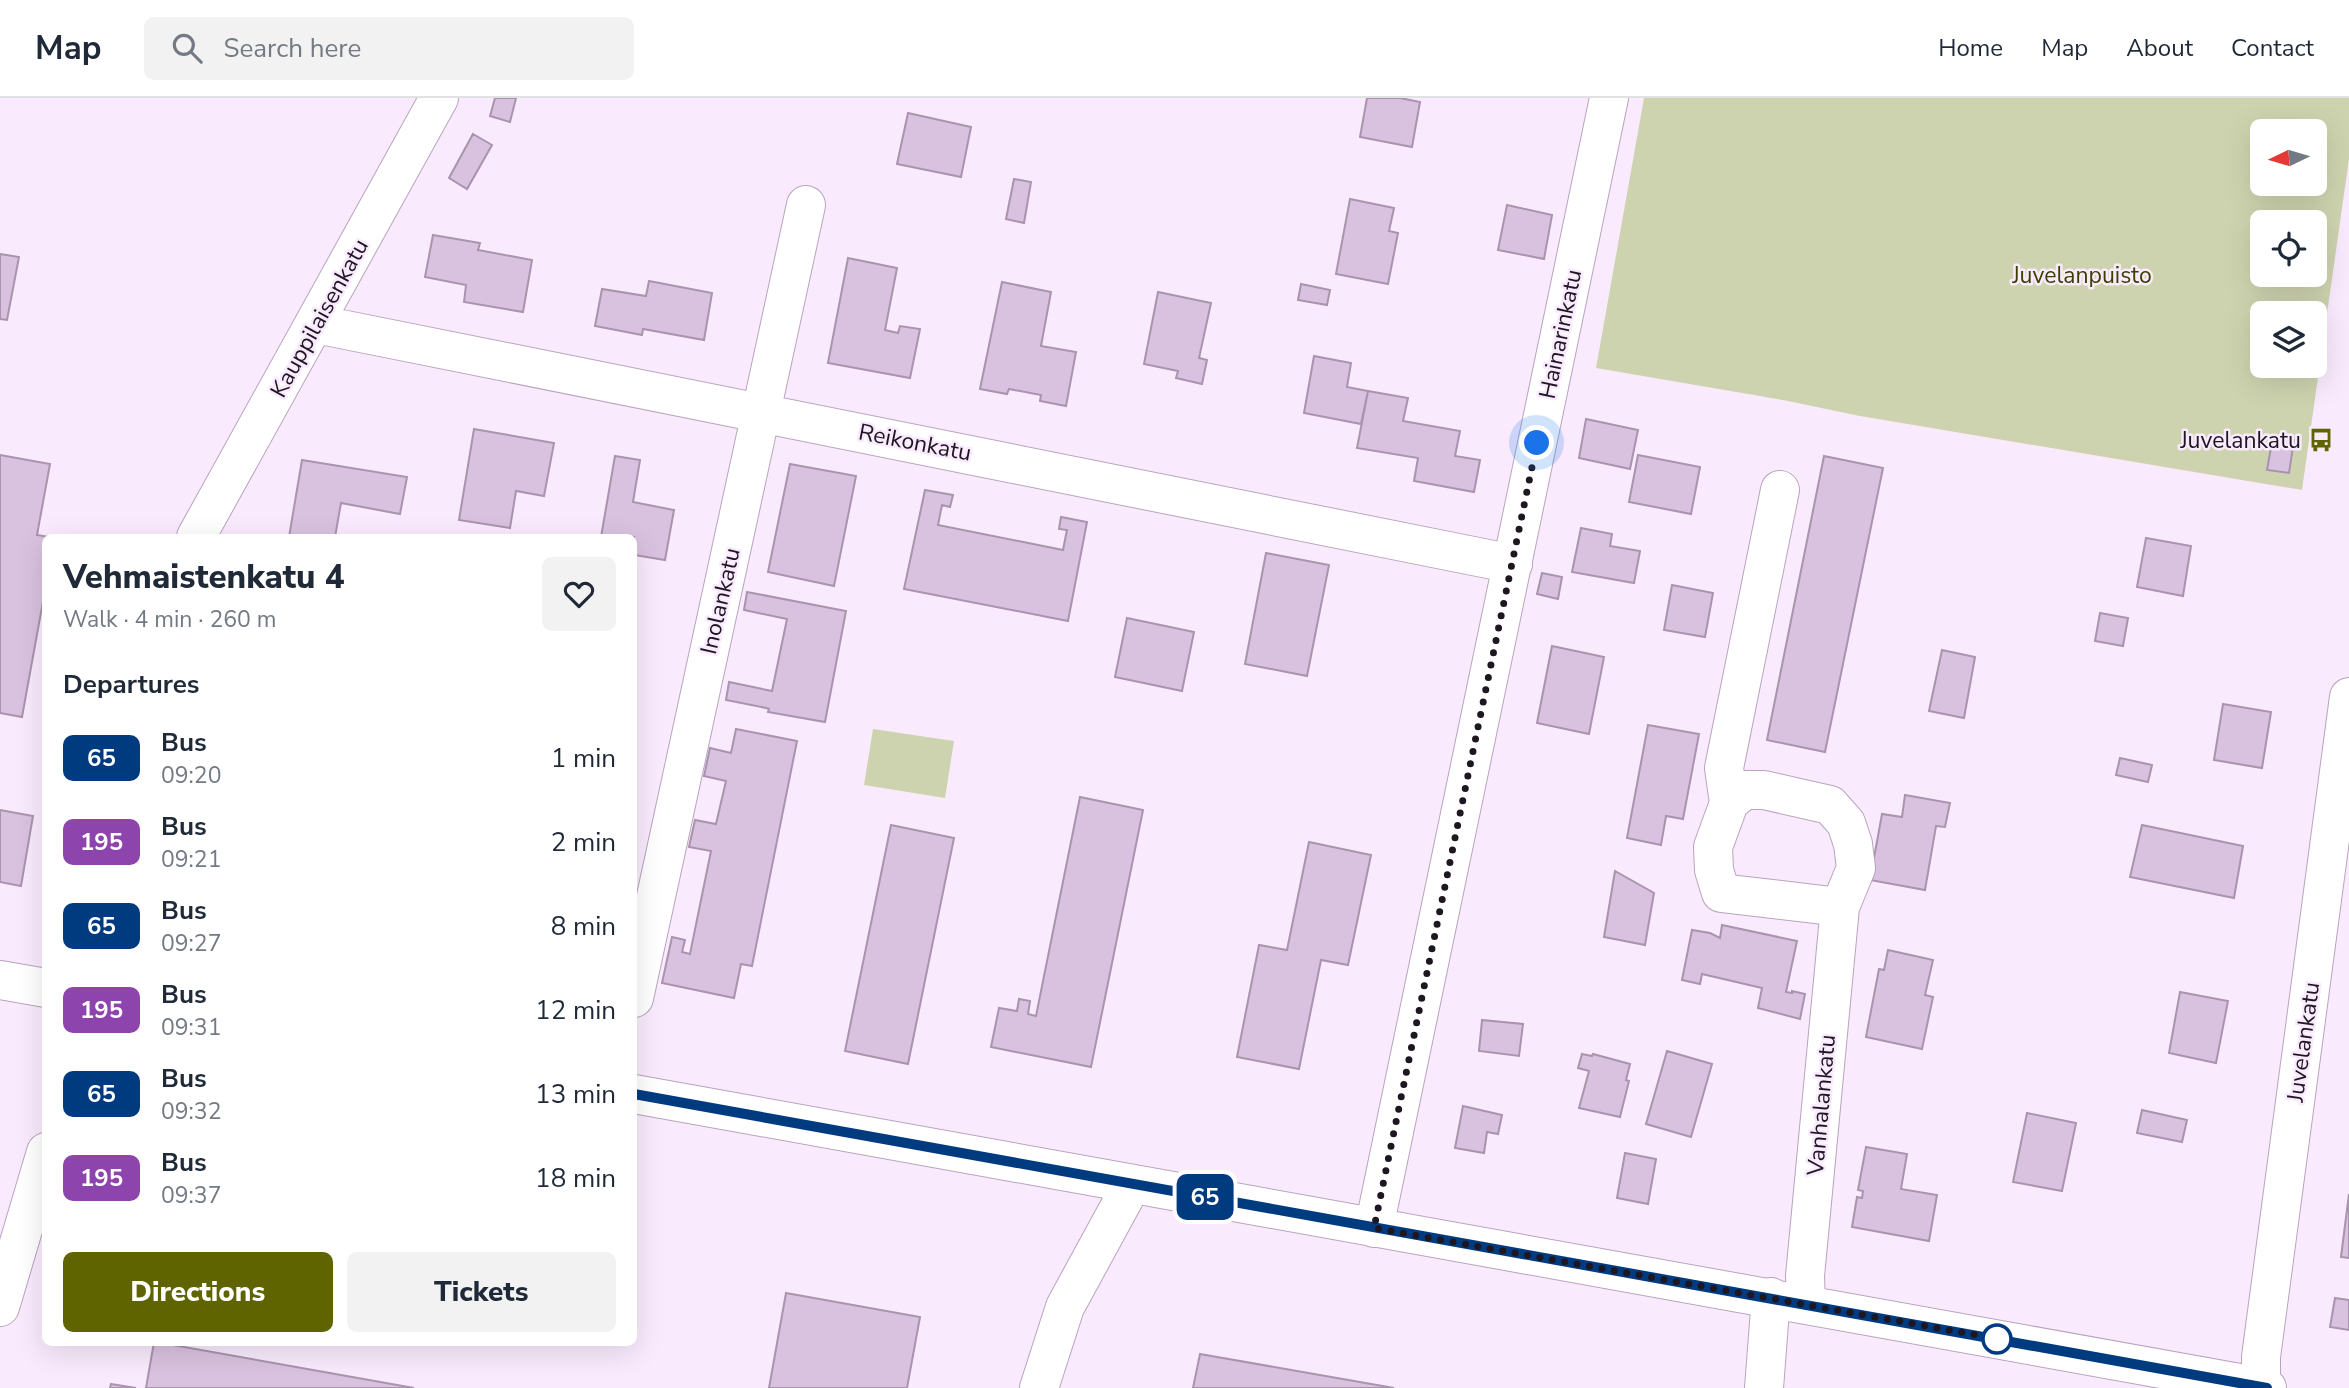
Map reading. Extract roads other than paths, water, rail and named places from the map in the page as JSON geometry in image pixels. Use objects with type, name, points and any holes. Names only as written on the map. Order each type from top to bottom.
[{"type":"street","name":"Kauppilaisenkatu","points":[[198,534],[439,98]]},
{"type":"street","name":"Hainarinkatu","points":[[1374,1228],[1609,98]]},
{"type":"street","name":"Inolankatu","points":[[637,984],[806,205]]},
{"type":"street","name":"Reikonkatu","points":[[316,324],[1513,564]]},
{"type":"street","points":[[1780,490],[1724,768],[1728,803],[1713,847],[1714,870],[1721,894],[1840,907]]},
{"type":"street","name":"Juvelankatu","points":[[2253,1387],[2261,1357],[2349,697]]},
{"type":"street","name":"Vanhalankatu","points":[[1728,803],[1744,790],[1764,790],[1830,805],[1846,823],[1853,844],[1856,868],[1840,907],[1805,1276],[1788,1301],[1764,1388]]},
{"type":"street","points":[[0,980],[42,987]]},
{"type":"street","points":[[637,1095],[2253,1387]]},
{"type":"street","points":[[0,1307],[42,1165]]},
{"type":"street","points":[[1039,1388],[1065,1307],[1132,1184]]},
{"type":"place","name":"Juvelankatu","points":[[2321,440]]},
{"type":"park label","name":"Juvelanpuisto","points":[[2082,275]]}]
